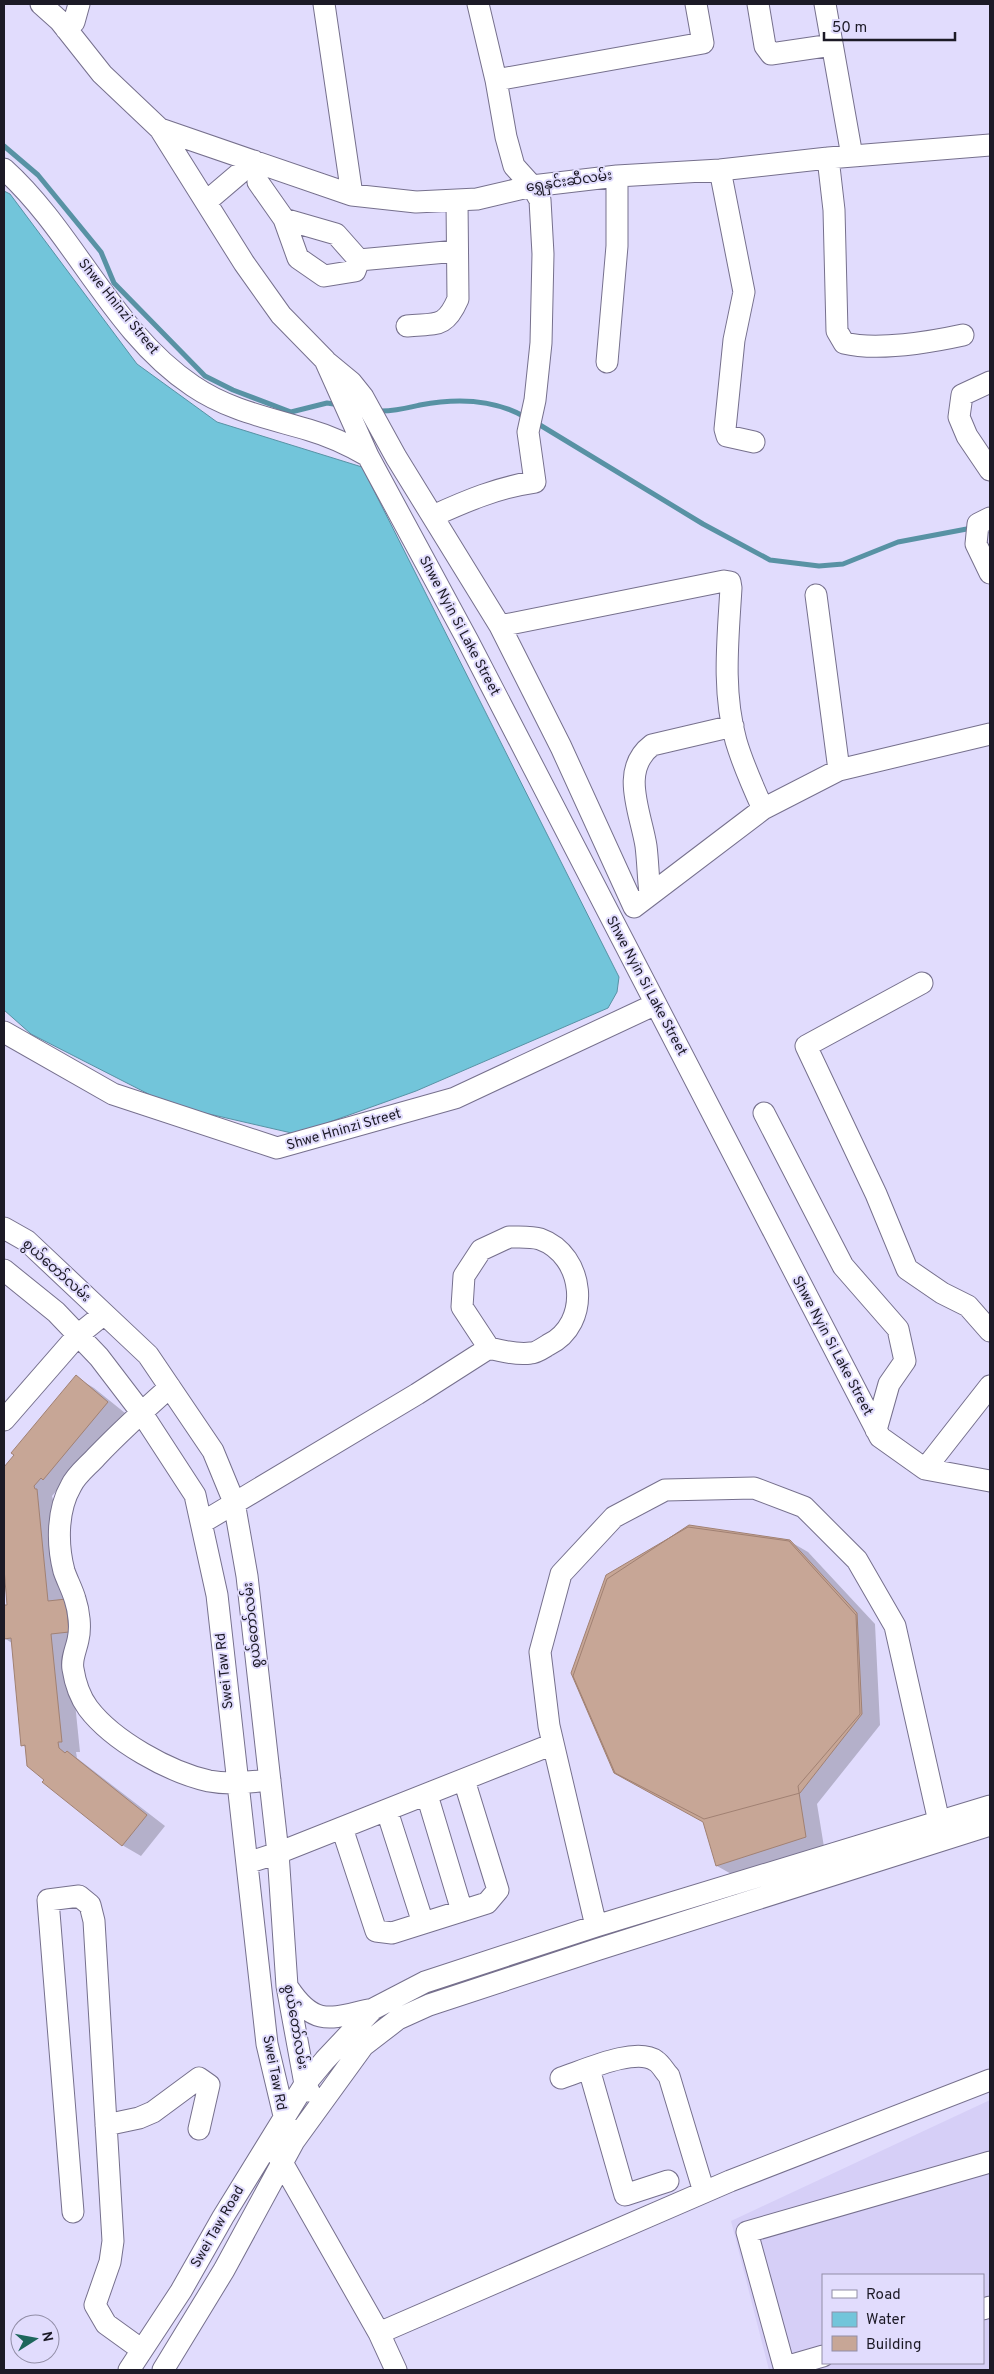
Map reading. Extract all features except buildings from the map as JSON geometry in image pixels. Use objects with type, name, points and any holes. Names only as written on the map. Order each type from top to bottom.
[{"type":"street","points":[[41,4],[66,29],[102,74],[160,129],[207,201],[244,263],[281,315],[325,360],[353,400],[375,421],[500,626],[557,738],[634,907],[763,809],[839,770],[990,734]]},
{"type":"street","points":[[66,29],[74,22],[79,4]]},
{"type":"street","points":[[324,4],[352,195]]},
{"type":"street","points":[[433,516],[491,492],[514,485],[535,482],[528,432],[535,400],[541,342],[543,254],[540,200],[532,186],[514,166],[506,137],[496,80],[478,4]]},
{"type":"street","points":[[496,80],[703,43],[696,4]]},
{"type":"street","points":[[758,4],[765,46],[771,54],[832,45]]},
{"type":"street","points":[[825,4],[852,156]]},
{"type":"street","name":"ရွှေနှင်းဆီလမ်း","points":[[160,129],[352,195],[416,202],[477,200],[532,186],[617,176],[720,170],[828,158],[990,145]]},
{"type":"street","points":[[828,158],[834,210],[837,332],[844,343],[855,346],[907,345],[963,335]]},
{"type":"street","points":[[207,201],[254,161]]},
{"type":"street","name":"Shwe Hninzi Street","points":[[4,169],[21,186],[62,236],[131,327],[153,351],[192,386],[238,409],[341,440],[368,456]]},
{"type":"street","points":[[720,170],[744,292],[734,340],[725,430],[726,436],[732,439],[754,442]]},
{"type":"street","points":[[607,362],[617,246],[617,176]]},
{"type":"street","points":[[258,182],[284,218],[298,258],[324,276],[355,271],[359,260]]},
{"type":"street","points":[[407,326],[442,323],[451,314],[458,300],[457,201]]},
{"type":"street","points":[[284,218],[336,234],[359,260]]},
{"type":"street","points":[[359,260],[458,251]]},
{"type":"street","points":[[990,382],[962,395],[959,418],[967,436],[990,470]]},
{"type":"street","name":"Shwe Nyin Si Lake Street","points":[[353,400],[354,427],[368,456],[468,641],[880,1437],[925,1469],[990,1481]]},
{"type":"street","points":[[982,526],[976,544],[990,573]]},
{"type":"street","points":[[500,626],[724,581],[730,582],[732,588],[727,664],[728,692],[733,726],[743,764],[763,809]]},
{"type":"street","points":[[816,595],[839,770]]},
{"type":"street","points":[[650,893],[646,846],[634,789],[636,768],[642,753],[652,745],[733,726]]},
{"type":"street","points":[[922,983],[806,1046],[876,1194],[907,1269],[942,1293],[968,1306],[990,1331]]},
{"type":"street","name":"Shwe Hninzi Street","points":[[4,1032],[113,1094],[277,1148],[455,1098],[656,1004]]},
{"type":"street","points":[[764,1112],[843,1266],[898,1329],[905,1361],[889,1384],[876,1430]]},
{"type":"street","name":"စွယ်တော်လမ်း","points":[[4,1228],[27,1241],[148,1355],[213,1450],[234,1502],[247,1576],[278,1853],[287,1986],[306,2084],[318,2106]]},
{"type":"street","points":[[203,1522],[417,1394],[488,1348],[501,1351],[532,1353],[560,1340],[577,1314],[578,1283],[565,1256],[539,1238],[509,1236],[481,1250],[464,1276],[462,1307],[488,1348]]},
{"type":"street","name":"Swei Taw Rd","points":[[4,1270],[56,1312],[99,1357],[141,1412],[195,1494],[203,1522],[217,1595],[267,2044],[282,2118],[294,2141]]},
{"type":"street","points":[[4,1420],[78,1335],[104,1314]]},
{"type":"street","points":[[925,1469],[990,1386]]},
{"type":"street","points":[[170,1387],[141,1412],[71,1485],[62,1508],[59,1528],[61,1552],[64,1569],[75,1598],[79,1619],[79,1638],[72,1667],[77,1687],[87,1707],[102,1723],[152,1758],[196,1777],[237,1784],[270,1780]]},
{"type":"street","points":[[596,1926],[553,1744],[540,1652],[561,1574],[614,1517],[665,1490],[754,1488],[804,1507],[857,1560],[895,1626],[941,1831]]},
{"type":"street","points":[[247,1863],[387,1811],[553,1744]]},
{"type":"street","points":[[342,1828],[376,1931],[392,1933],[487,1903],[498,1890],[464,1780]]},
{"type":"street","points":[[427,1795],[462,1911]]},
{"type":"street","points":[[941,1831],[990,1806]]},
{"type":"street","points":[[387,1811],[423,1923]]},
{"type":"street","points":[[287,1986],[302,2008],[324,2019],[373,2010],[425,1982],[596,1926],[941,1831],[990,1825]]},
{"type":"street","name":"Swei Taw Road","points":[[162,2370],[224,2270],[294,2141],[364,2046],[398,2019],[429,2005],[941,1831]]},
{"type":"street","points":[[73,2212],[48,1900],[79,1896],[90,1905],[94,1921],[113,2241],[110,2262],[95,2305],[106,2324],[142,2350]]},
{"type":"street","name":"Swei Taw Road","points":[[129,2370],[182,2291],[282,2118],[324,2060],[373,2010]]},
{"type":"street","points":[[561,2078],[626,2057],[645,2057],[656,2061],[669,2076],[704,2192]]},
{"type":"street","points":[[589,2069],[625,2195],[668,2181]]},
{"type":"street","points":[[106,2125],[139,2118],[152,2112],[199,2078],[209,2085],[199,2129]]},
{"type":"street","points":[[379,2333],[704,2192],[990,2080]]},
{"type":"street","points":[[268,2142],[283,2162],[379,2333],[396,2370]]},
{"type":"street","points":[[822,2356],[785,2369],[747,2232],[990,2162]]},
{"type":"shaded area","points":[[990,2100],[990,2370],[769,2370],[731,2221]]},
{"type":"water","points":[[4,191],[10,194],[137,364],[217,422],[362,467],[619,977],[617,992],[608,1008],[416,1091],[296,1134],[170,1105],[31,1034],[4,1010]]},
{"type":"waterway","points":[[4,146],[38,175],[101,252],[114,283],[205,376],[233,390],[291,412],[327,403],[340,405]]},
{"type":"waterway","points":[[378,411],[447,401],[474,401],[500,406],[525,417]]},
{"type":"waterway","points":[[535,422],[703,524],[770,560],[819,566],[843,564],[898,542],[972,528]]}]
